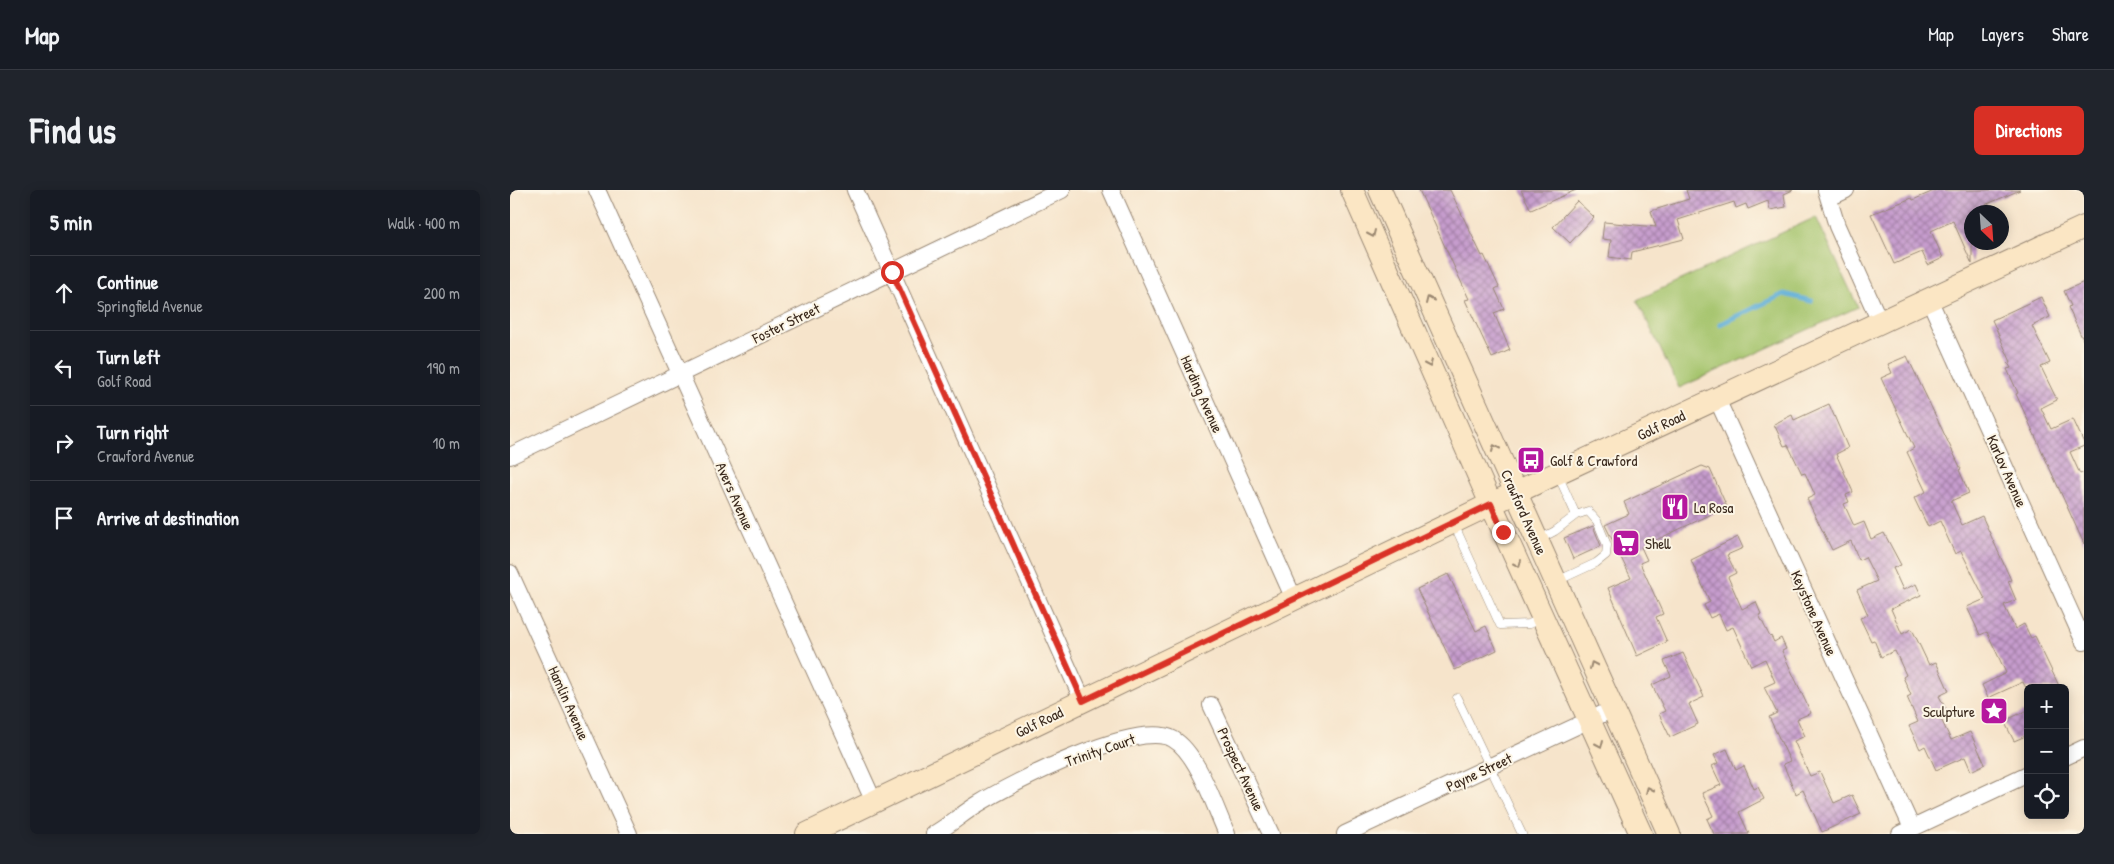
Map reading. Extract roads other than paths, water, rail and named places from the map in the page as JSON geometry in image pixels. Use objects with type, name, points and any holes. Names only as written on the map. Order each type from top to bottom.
[{"type":"main road","name":"Crawford Avenue","points":[[1352,190],[1542,618],[1641,834]]},
{"type":"main road","name":"Crawford Avenue","points":[[1380,190],[1669,834]]},
{"type":"main road","name":"Golf Road","points":[[807,834],[1453,522],[2084,227]]},
{"type":"street","name":"Avers Avenue","points":[[597,190],[874,802]]},
{"type":"street","points":[[855,190],[1083,701]]},
{"type":"street","name":"Foster Street","points":[[510,456],[1062,190]]},
{"type":"street","name":"Harding Avenue","points":[[1111,190],[1294,599]]},
{"type":"street","points":[[1846,190],[1828,194],[1838,226],[1880,322]]},
{"type":"street","name":"Karlov Avenue","points":[[1929,300],[2084,642]]},
{"type":"street","name":"Keystone Avenue","points":[[1717,399],[1906,831]]},
{"type":"street","name":"Hamlin Avenue","points":[[510,573],[629,834]]},
{"type":"street","name":"Prospect Avenue","points":[[1211,705],[1270,834]]},
{"type":"street","name":"Payne Street","points":[[1345,834],[1613,709]]},
{"type":"street","name":"Trinity Court","points":[[934,834],[977,804],[1018,782],[1091,750],[1132,736],[1159,734],[1172,738],[1180,744],[1196,764],[1227,834]]},
{"type":"street","points":[[2069,755],[2084,748]]},
{"type":"street","points":[[1906,831],[2024,776]]},
{"type":"lane","points":[[1557,473],[1576,514]]},
{"type":"lane","points":[[1537,541],[1555,531],[1576,514],[1588,511],[1597,520],[1607,545],[1606,555],[1596,563],[1555,582]]},
{"type":"lane","points":[[1453,522],[1500,625],[1529,624],[1542,618]]},
{"type":"lane","points":[[1457,698],[1522,834]]},
{"type":"waterway","points":[[1720,324],[1784,294],[1811,301]]},
{"type":"place","name":"Golf & Crawford","points":[[1531,460]]},
{"type":"place","name":"La Rosa","points":[[1675,507]]},
{"type":"place","name":"Shell","points":[[1626,543]]},
{"type":"place","name":"Sculpture","points":[[1994,711]]}]
